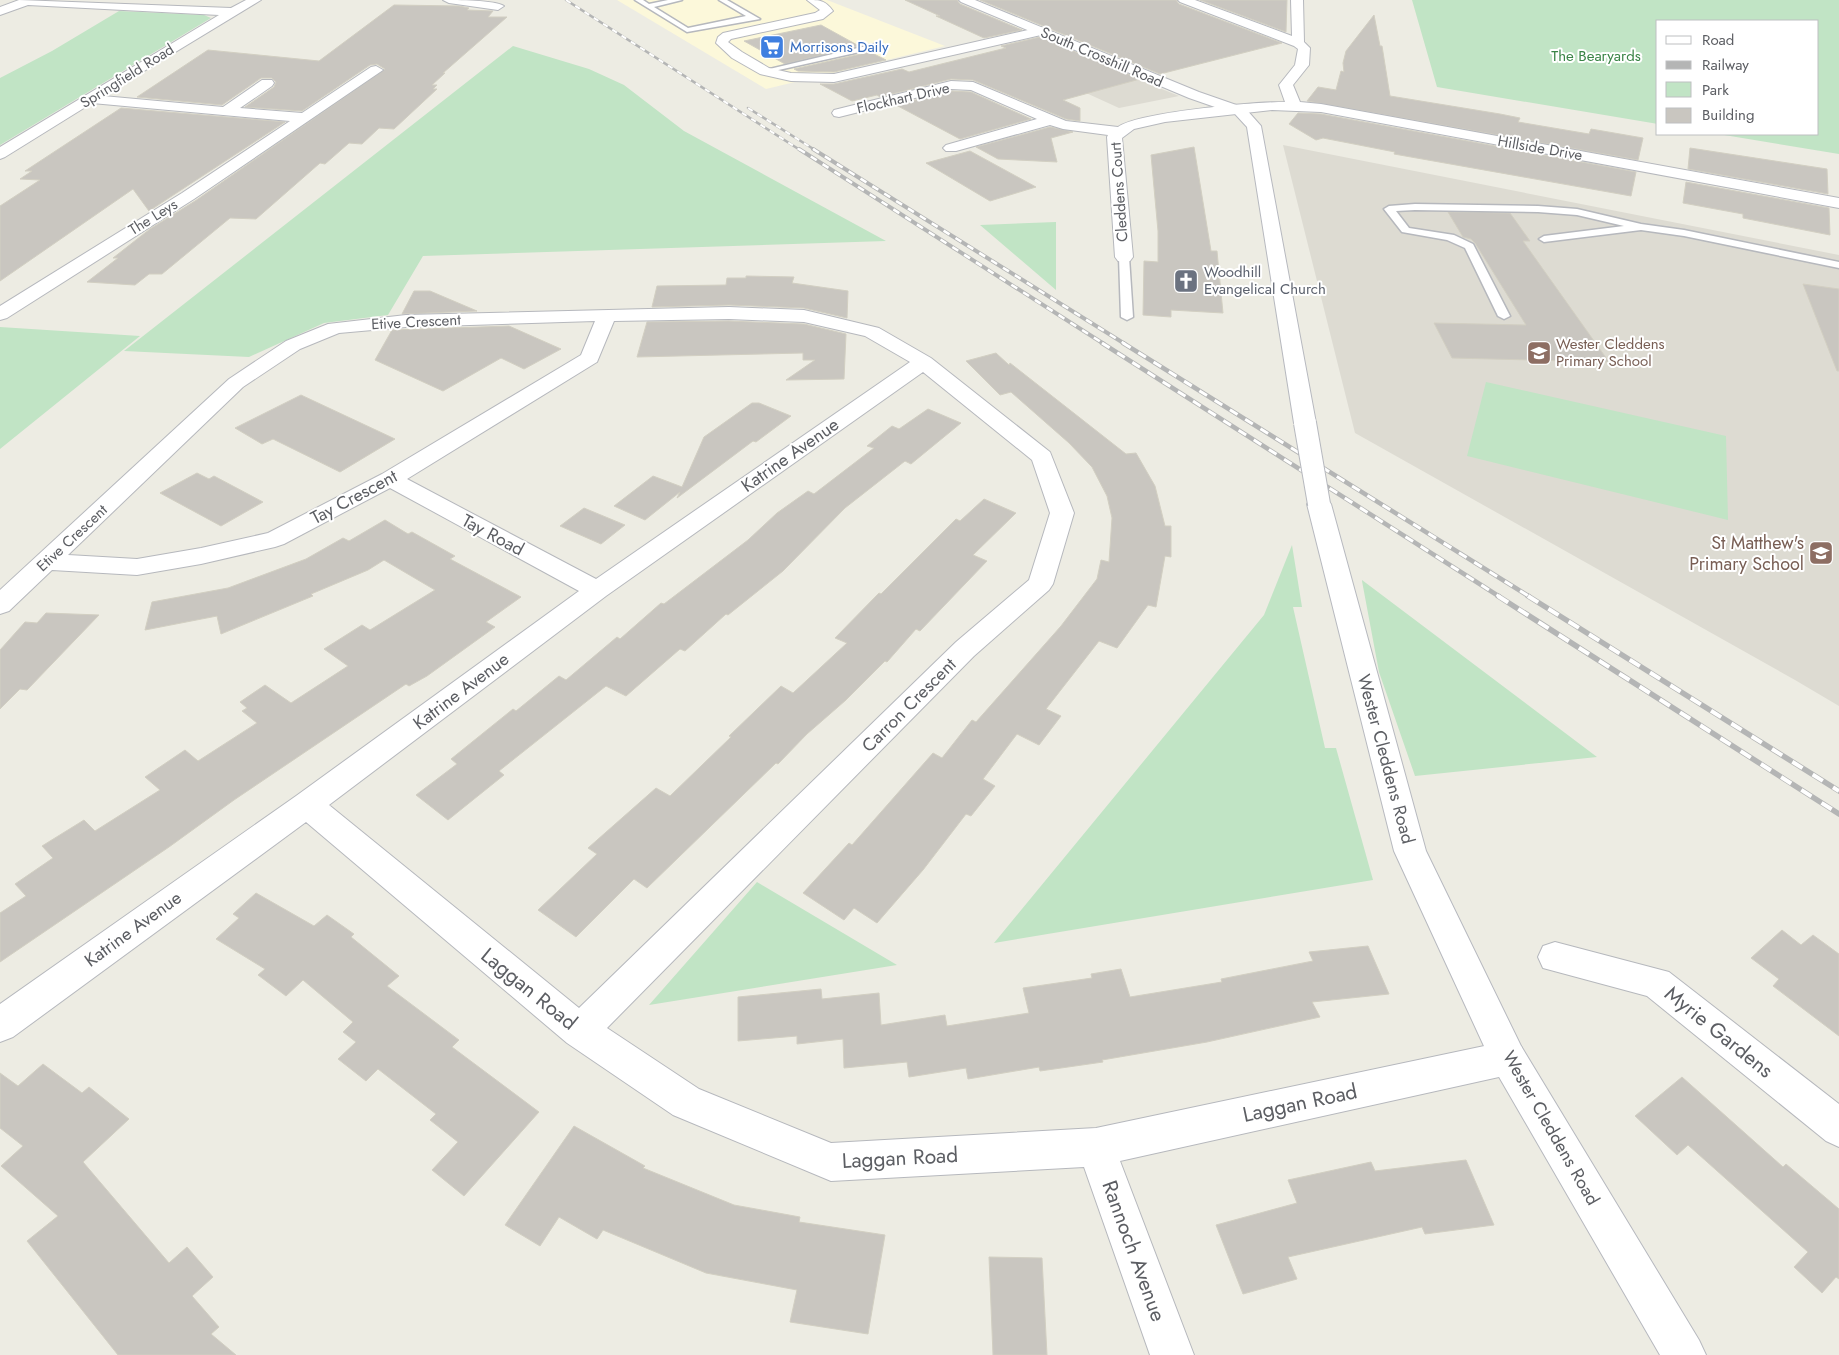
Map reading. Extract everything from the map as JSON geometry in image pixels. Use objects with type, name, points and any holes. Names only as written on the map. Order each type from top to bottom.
[{"type":"street","name":"Springfield Road","points":[[0,154],[188,37],[254,0]]},
{"type":"street","points":[[449,0],[498,6]]},
{"type":"street","points":[[813,0],[823,5],[827,11],[818,16],[744,31],[722,40],[722,43],[736,55],[765,71],[805,78],[834,78],[1041,31]]},
{"type":"street","name":"South Crosshill Road","points":[[965,0],[1194,95],[1240,111]]},
{"type":"street","points":[[1184,0],[1298,42],[1304,48],[1302,65],[1286,84],[1294,106]]},
{"type":"street","points":[[1298,0],[1298,42]]},
{"type":"street","points":[[0,12],[27,1],[34,3],[232,12]]},
{"type":"street","name":"The Leys","points":[[0,314],[188,196],[376,70]]},
{"type":"street","points":[[226,111],[267,83]]},
{"type":"street","name":"Flockhart Drive","points":[[839,113],[951,85],[973,86],[1063,125],[1120,132]]},
{"type":"street","points":[[91,99],[304,118]]},
{"type":"street","name":"Hillside Drive","points":[[1240,111],[1294,106],[1317,108],[1839,203]]},
{"type":"street","name":"Cleddens Court","points":[[1124,257],[1114,137],[1129,126],[1165,118],[1240,111]]},
{"type":"street","name":"Wester Cleddens Road","points":[[1240,111],[1254,126],[1319,504],[1410,851],[1508,1058],[1684,1355]]},
{"type":"street","points":[[951,148],[1050,120]]},
{"type":"street","name":"Etive Crescent","points":[[0,605],[236,383],[293,345],[336,328],[406,321],[607,315],[728,313],[804,316],[872,332],[924,362]]},
{"type":"street","name":"Tay Crescent","points":[[47,562],[137,567],[201,556],[275,538],[390,480],[590,358],[607,315]]},
{"type":"street","name":"Katrine Avenue","points":[[0,1024],[307,805],[597,590],[924,362]]},
{"type":"street","name":"Carron Crescent","points":[[580,1031],[965,649],[1040,584],[1062,513],[1042,456],[924,362]]},
{"type":"street","name":"Tay Road","points":[[390,480],[597,590]]},
{"type":"street","name":"Laggan Road","points":[[307,805],[580,1031],[686,1102],[831,1162],[1096,1147],[1508,1058]]},
{"type":"street","name":"Myrie Gardens","points":[[1555,957],[1657,983],[1839,1128]]},
{"type":"street","name":"Rannoch Avenue","points":[[1096,1147],[1172,1355]]},
{"type":"lane","points":[[638,0],[687,30],[753,17]]},
{"type":"lane","points":[[647,6],[679,0]]},
{"type":"lane","points":[[722,0],[769,27]]},
{"type":"lane","points":[[765,71],[879,45]]},
{"type":"lane","points":[[1504,316],[1469,246],[1450,237],[1406,230],[1389,209],[1415,207],[1538,209],[1577,212],[1641,227],[1684,233],[1839,265]]},
{"type":"lane","points":[[1544,239],[1641,227]]},
{"type":"lane","points":[[1124,257],[1127,317]]},
{"type":"shaded area","points":[[617,0],[827,0],[945,46],[766,89]]},
{"type":"shaded area","points":[[1064,49],[1179,96],[1119,108],[1014,60]]},
{"type":"shaded area","name":"Wester Cleddens Primary School","points":[[1283,145],[1839,255],[1839,706],[1355,433]]},
{"type":"green space","name":"The Bearyards","points":[[1412,0],[1839,0],[1839,154],[1724,135],[1819,135],[1819,20],[1656,20],[1656,124],[1437,87]]},
{"type":"green space","points":[[119,11],[204,15],[211,18],[0,145],[0,78],[52,51]]},
{"type":"green space","points":[[513,46],[589,69],[624,85],[684,131],[886,241],[423,256],[388,315],[324,323],[249,357],[124,351]]},
{"type":"green space","points":[[1056,222],[1056,290],[980,225]]},
{"type":"green space","points":[[0,327],[140,336],[0,449]]},
{"type":"green space","points":[[1486,382],[1726,436],[1728,520],[1467,456]]},
{"type":"green space","points":[[1292,545],[1302,607],[1293,607],[1325,748],[1336,748],[1373,880],[994,943],[1264,615]]},
{"type":"green space","points":[[1362,580],[1597,757],[1415,776],[1379,672]]},
{"type":"green space","points":[[757,882],[897,965],[649,1005]]},
{"type":"building","points":[[905,0],[957,0],[960,4],[1022,30],[984,38]]},
{"type":"building","points":[[980,0],[1176,0],[1179,4],[1282,43],[1160,74]]},
{"type":"building","points":[[1200,0],[1287,0],[1286,32]]},
{"type":"building","points":[[394,5],[459,6],[469,8],[467,10],[493,11],[488,17],[507,17],[443,73],[445,73],[432,85],[437,85],[433,89],[437,89],[394,129],[379,128],[362,144],[349,143],[325,164],[320,163],[256,219],[230,218],[162,274],[149,274],[135,285],[87,282],[118,258],[113,258],[150,229],[195,201],[385,69],[377,64],[370,65],[302,111],[245,107],[274,87],[276,82],[272,78],[261,78],[222,105],[137,97],[208,50],[319,61]]},
{"type":"building","points":[[1374,15],[1380,46],[1382,46],[1390,96],[1500,114],[1520,118],[1518,122],[1589,134],[1591,129],[1643,138],[1638,160],[1307,101],[1318,87],[1336,90],[1341,71],[1344,72],[1343,63],[1346,51]]},
{"type":"building","points":[[821,25],[859,46],[785,64],[744,41]]},
{"type":"building","points":[[1040,37],[1140,79],[1063,100],[1080,108],[1080,121],[1066,119],[973,80],[951,79],[880,97],[877,95],[852,101],[820,84],[834,84],[902,69],[909,72],[1006,48],[1001,46]]},
{"type":"building","points":[[870,52],[886,60],[834,72],[798,71],[794,69]]},
{"type":"building","points":[[951,91],[971,92],[1031,119],[960,139],[896,105]]},
{"type":"building","points":[[121,108],[285,122],[149,211],[133,189],[0,281],[0,206],[40,180],[20,179],[32,171],[25,171]]},
{"type":"building","points":[[1298,113],[1321,114],[1636,172],[1631,196],[1394,154],[1395,152],[1323,138],[1316,140],[1289,124]]},
{"type":"building","points":[[1050,127],[1073,132],[1051,138],[1057,162],[998,159],[976,147]]},
{"type":"building","points":[[1194,147],[1211,251],[1217,251],[1223,313],[1171,310],[1171,317],[1143,315],[1144,261],[1158,262],[1158,231],[1151,155]]},
{"type":"building","points":[[1690,148],[1827,169],[1828,194],[1688,169]]},
{"type":"building","points":[[970,151],[1036,187],[990,201],[926,163]]},
{"type":"building","points":[[1686,182],[1829,208],[1830,235],[1743,218],[1743,214],[1683,203]]},
{"type":"building","points":[[1448,212],[1510,213],[1530,241],[1523,241],[1609,362],[1452,358],[1434,323],[1526,325],[1475,243],[1471,239],[1463,237]]},
{"type":"building","points":[[746,276],[794,277],[792,283],[848,291],[847,318],[804,308],[729,305],[652,307],[657,286],[726,285],[727,278],[746,278]]},
{"type":"building","points":[[1803,284],[1839,289],[1839,371],[1837,371]]},
{"type":"building","points":[[414,291],[430,291],[477,311],[402,314]]},
{"type":"building","points":[[729,321],[804,324],[846,334],[844,379],[786,380],[815,360],[803,360],[803,353],[637,357],[647,322]]},
{"type":"building","points":[[509,326],[561,349],[524,369],[501,358],[443,391],[375,360],[392,330]]},
{"type":"building","points":[[996,353],[1009,365],[1010,363],[1126,454],[1136,453],[1155,486],[1165,526],[1171,526],[1171,557],[1165,556],[1156,607],[1148,605],[1117,648],[1099,641],[1046,709],[1061,716],[1039,745],[1017,734],[983,779],[995,786],[971,816],[966,814],[923,870],[877,923],[854,908],[844,920],[803,893],[849,843],[852,845],[933,753],[942,758],[972,720],[976,722],[1061,626],[1097,579],[1101,560],[1109,562],[1112,518],[1107,496],[1092,467],[1069,443],[1011,392],[1000,395],[966,361]]},
{"type":"building","points":[[301,395],[395,439],[340,472],[273,439],[262,444],[235,428]]},
{"type":"building","points":[[752,403],[759,403],[791,416],[756,442],[753,441],[677,498],[680,492],[645,520],[614,506],[653,476],[682,487],[704,437]]},
{"type":"building","points":[[928,409],[961,423],[911,464],[905,461],[845,508],[783,571],[728,615],[726,614],[685,651],[680,649],[626,696],[606,686],[499,771],[504,775],[448,820],[416,795],[457,764],[451,759],[513,709],[516,711],[559,676],[566,680],[617,637],[620,639],[661,603],[664,604],[748,540],[777,513],[808,491],[814,494],[874,448],[867,446],[892,426],[899,429]]},
{"type":"building","points":[[197,473],[209,479],[214,476],[263,502],[221,526],[160,493]]},
{"type":"building","points":[[984,499],[1016,513],[973,555],[987,561],[920,631],[916,629],[887,662],[885,661],[846,700],[807,734],[778,764],[776,763],[647,888],[634,879],[576,937],[538,910],[597,854],[588,848],[656,788],[670,796],[781,686],[793,693],[847,643],[835,638],[879,593],[881,594],[956,519],[960,521]]},
{"type":"building","points":[[584,508],[625,525],[601,544],[560,526]]},
{"type":"building","points":[[385,520],[408,534],[412,532],[455,556],[450,559],[521,597],[486,622],[495,627],[427,676],[409,686],[406,684],[0,962],[0,913],[26,896],[15,884],[53,858],[42,846],[84,820],[95,831],[160,790],[145,777],[185,750],[198,761],[257,723],[242,711],[247,708],[240,702],[265,685],[291,703],[348,666],[324,649],[362,625],[370,630],[435,590],[384,560],[368,570],[311,594],[313,596],[221,634],[217,616],[145,630],[152,602],[228,588],[306,559],[343,538],[349,541]]},
{"type":"building","points":[[46,613],[99,615],[27,690],[20,689],[0,709],[0,650],[25,622],[37,623]]},
{"type":"building","points":[[256,893],[314,926],[327,915],[354,934],[351,937],[399,976],[387,986],[459,1040],[452,1047],[539,1112],[464,1196],[432,1170],[458,1142],[430,1120],[436,1114],[378,1069],[366,1081],[338,1059],[356,1042],[343,1032],[353,1022],[303,980],[286,996],[258,975],[265,969],[216,939],[239,918],[233,914]]},
{"type":"building","points":[[1782,930],[1801,945],[1813,935],[1839,954],[1839,1036],[1773,986],[1779,979],[1751,958]]},
{"type":"building","points":[[1368,946],[1389,994],[1312,1002],[1320,1017],[1207,1042],[1102,1060],[1103,1062],[1040,1071],[1039,1067],[968,1079],[966,1068],[909,1077],[907,1062],[844,1068],[843,1039],[797,1044],[797,1036],[738,1041],[738,997],[821,989],[822,999],[879,993],[881,1025],[945,1015],[947,1026],[1029,1013],[1023,988],[1092,978],[1091,974],[1121,969],[1130,997],[1222,982],[1221,979],[1313,961],[1309,952]]},
{"type":"building","points":[[43,1064],[82,1093],[89,1087],[129,1119],[83,1162],[169,1263],[187,1247],[213,1277],[192,1296],[219,1327],[211,1334],[236,1355],[118,1355],[27,1241],[58,1216],[1,1166],[23,1146],[0,1128],[0,1073],[18,1086]]},
{"type":"building","points":[[1682,1077],[1783,1167],[1786,1164],[1839,1209],[1839,1279],[1836,1277],[1822,1293],[1794,1267],[1808,1252],[1688,1145],[1677,1155],[1635,1116]]},
{"type":"building","points":[[574,1126],[645,1166],[643,1168],[734,1205],[800,1217],[799,1222],[885,1235],[868,1334],[790,1322],[797,1290],[706,1273],[603,1230],[597,1239],[559,1217],[540,1246],[505,1225]]},
{"type":"building","points":[[1466,1160],[1494,1225],[1425,1234],[1422,1227],[1288,1257],[1297,1279],[1243,1294],[1216,1225],[1297,1203],[1288,1180],[1371,1162],[1375,1171]]},
{"type":"building","points":[[989,1257],[1042,1258],[1047,1355],[993,1355]]},
{"type":"railway","points":[[566,0],[800,150]]},
{"type":"railway","points":[[748,108],[815,150]]},
{"type":"railway","points":[[799,149],[1104,344]]},
{"type":"railway","points":[[813,149],[1125,344]]},
{"type":"railway","points":[[1102,343],[1500,597]]},
{"type":"railway","points":[[1123,343],[1530,597]]},
{"type":"railway","points":[[1498,596],[1839,814]]},
{"type":"railway","points":[[1528,596],[1839,791]]},
{"type":"place","name":"Morrisons Daily","points":[[772,47]]},
{"type":"place","name":"Woodhill Evangelical Church","points":[[1186,281]]},
{"type":"place","name":"Wester Cleddens Primary School","points":[[1539,353]]},
{"type":"place","name":"St Matthew's Primary School","points":[[1821,553]]}]
